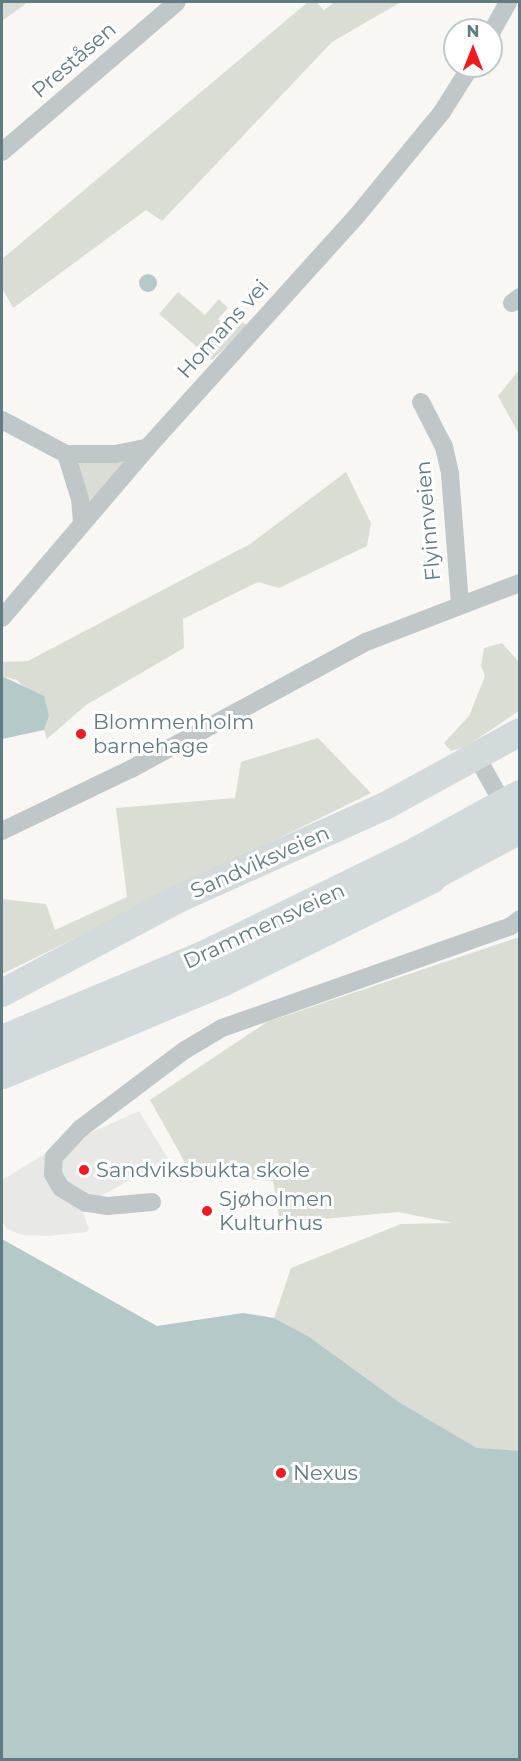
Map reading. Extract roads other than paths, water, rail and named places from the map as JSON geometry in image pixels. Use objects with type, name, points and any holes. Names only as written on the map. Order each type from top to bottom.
[{"type":"highway","name":"Drammensveien","points":[[2,1041],[203,957],[418,852],[519,796]]},
{"type":"highway","name":"Drammensveien","points":[[2,1072],[223,979],[430,877],[519,829]]},
{"type":"main road","name":"Sandviksveien","points":[[2,993],[178,899],[385,806],[482,766],[519,732]]},
{"type":"street","name":"Preståsen","points":[[2,153],[177,2]]},
{"type":"street","points":[[499,18],[508,2]]},
{"type":"street","name":"Homans vei","points":[[2,618],[147,448],[355,218],[441,112],[463,78]]},
{"type":"street","name":"Flyinnveien","points":[[421,402],[444,447],[450,474],[460,604]]},
{"type":"street","points":[[2,420],[66,454],[115,454],[147,448]]},
{"type":"street","points":[[66,454],[82,522]]},
{"type":"street","points":[[2,831],[152,758],[366,642],[519,583]]},
{"type":"street","points":[[482,766],[519,834]]},
{"type":"street","points":[[153,1202],[108,1206],[86,1203],[61,1188],[54,1174],[54,1157],[80,1129],[185,1050],[222,1028],[511,926],[519,919]]},
{"type":"place","name":"Blommenholm barnehage","points":[[81,734]]},
{"type":"place","name":"Sandviksbukta skole","points":[[84,1170]]},
{"type":"place","name":"Sjøholmen Kulturhus","points":[[207,1211]]},
{"type":"place","name":"Nexus","points":[[281,1473]]}]
